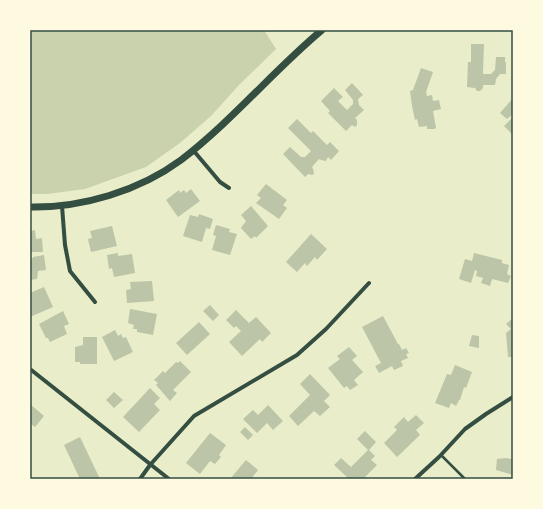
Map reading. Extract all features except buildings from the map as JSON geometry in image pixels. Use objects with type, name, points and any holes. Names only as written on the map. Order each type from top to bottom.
[{"type":"street","points":[[30,207],[62,206],[95,199],[142,182],[168,169],[205,141],[265,82],[322,30]]},
{"type":"street","points":[[193,150],[220,182],[229,188]]},
{"type":"street","points":[[62,206],[65,245],[70,271],[95,302]]},
{"type":"street","points":[[140,479],[150,465],[194,416],[297,355],[326,329],[369,283]]},
{"type":"street","points":[[30,369],[168,479]]},
{"type":"street","points":[[415,479],[441,455],[465,429],[513,397]]},
{"type":"lane","points":[[441,455],[465,479]]},
{"type":"green space","points":[[30,30],[264,30],[276,49],[239,85],[211,116],[180,143],[146,167],[85,189],[47,194],[30,194]]}]
